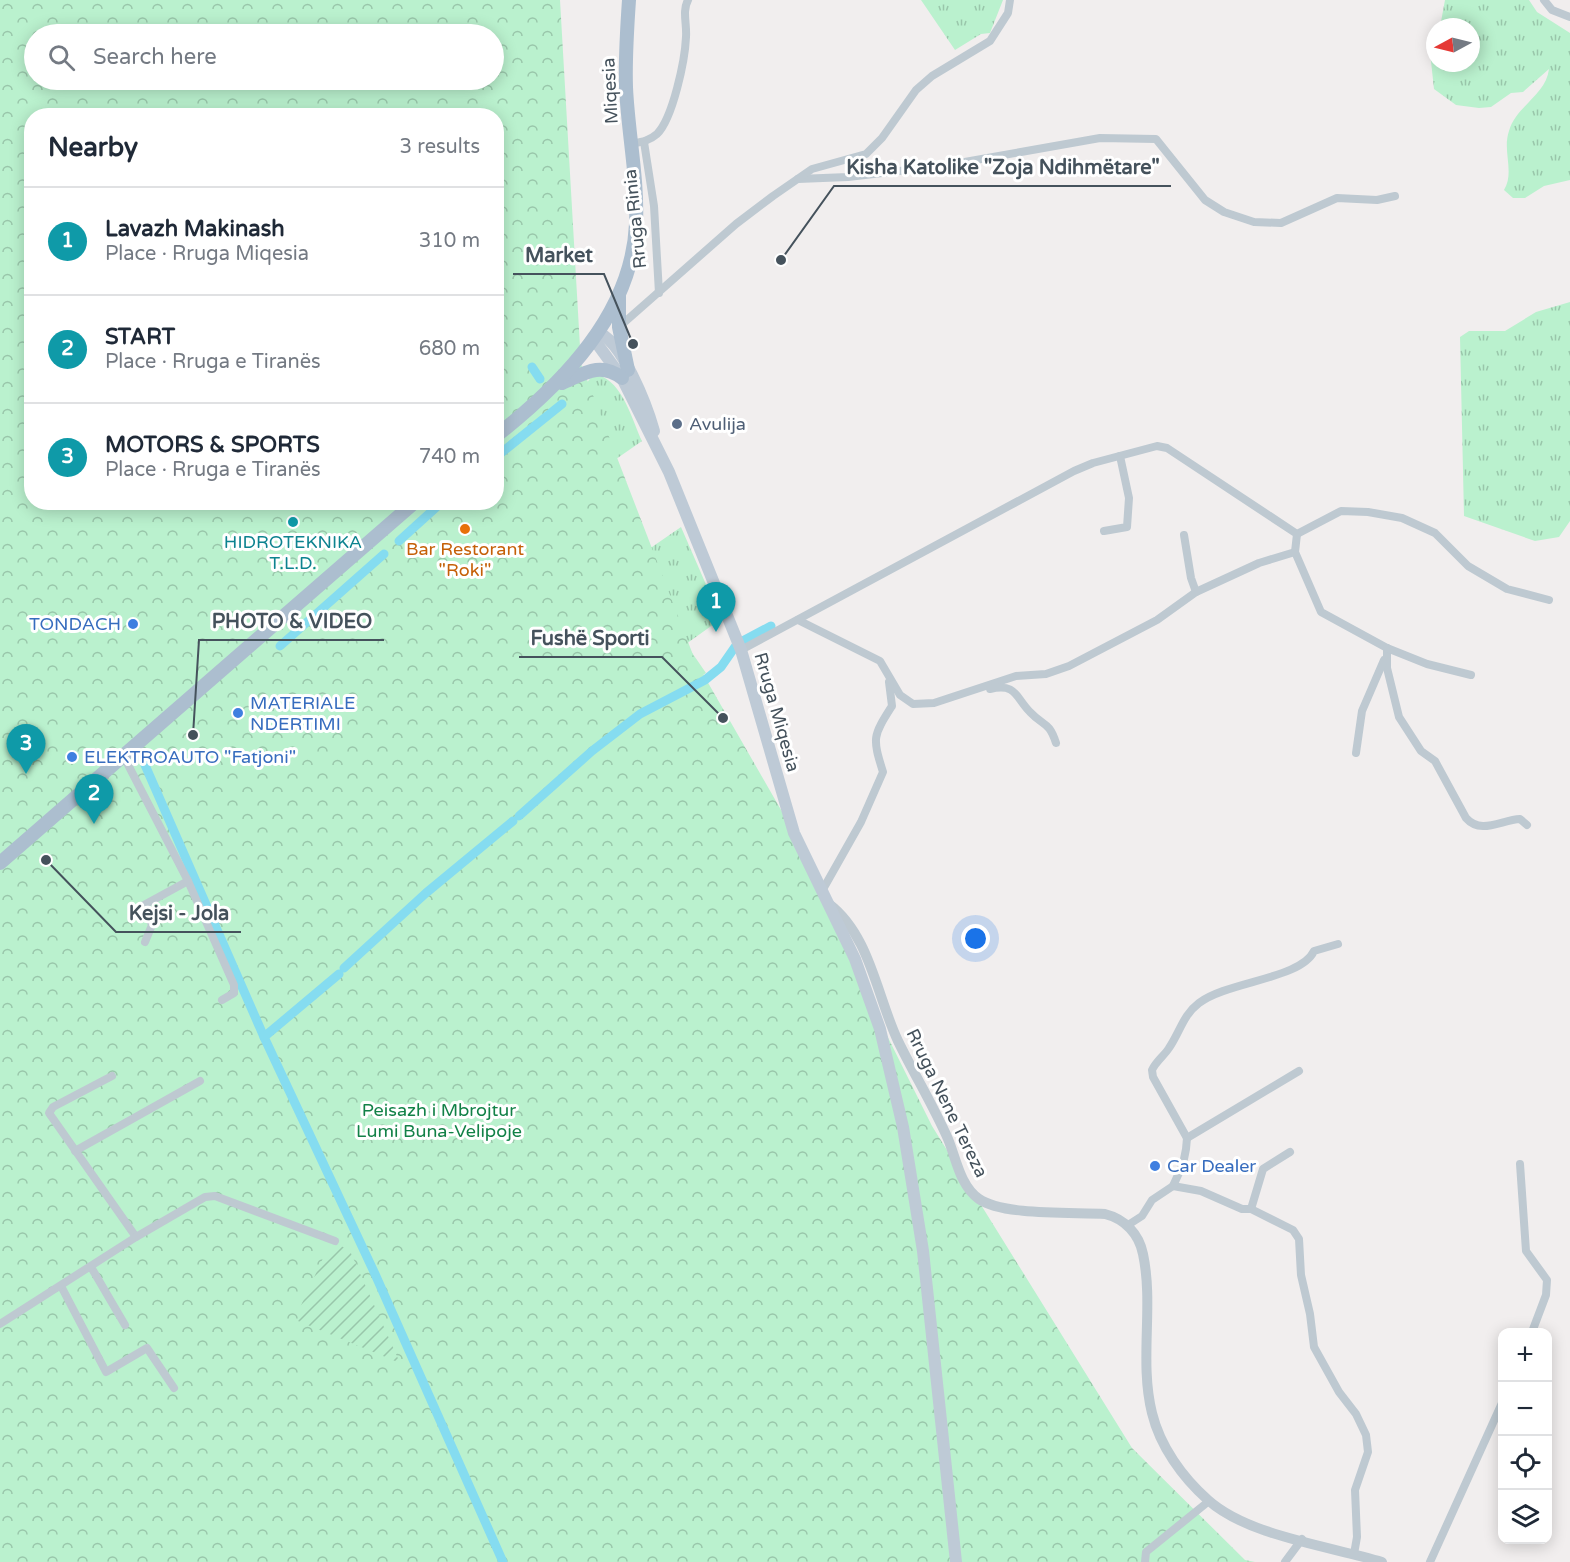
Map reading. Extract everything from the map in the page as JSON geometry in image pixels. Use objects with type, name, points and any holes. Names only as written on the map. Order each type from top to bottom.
[{"type":"main road","name":"Miqesia","points":[[621,285],[634,242],[634,180],[638,143],[626,88],[629,0]]},
{"type":"main road","points":[[554,386],[590,369],[604,369],[625,374],[619,327],[621,285]]},
{"type":"main road","points":[[504,429],[554,386],[595,335],[621,285]]},
{"type":"main road","name":"Rruga Miqesia","points":[[595,335],[625,374],[734,631],[787,813],[801,851],[828,903],[863,980],[891,1074],[911,1172],[922,1251],[956,1562]]},
{"type":"main road","points":[[0,863],[405,510]]},
{"type":"street","name":"Rruga Rinia","points":[[658,293],[654,206],[638,143],[660,131],[676,90],[684,53],[685,8],[688,0]]},
{"type":"street","points":[[619,327],[735,224],[812,169],[866,154],[882,138],[909,98],[932,76],[990,41],[1008,13],[1010,0]]},
{"type":"street","points":[[1544,0],[1552,10],[1570,17]]},
{"type":"street","points":[[798,179],[848,177],[942,166],[1100,138],[1128,137],[1156,139],[1206,200],[1224,212],[1254,222],[1281,223],[1336,198],[1377,200],[1395,196]]},
{"type":"street","points":[[740,648],[798,620],[1074,471],[1157,446],[1167,448],[1297,534]]},
{"type":"street","points":[[1104,531],[1127,527],[1129,498],[1120,456]]},
{"type":"street","points":[[1297,534],[1341,511],[1368,512],[1402,518],[1435,533],[1468,566],[1507,589],[1549,600]]},
{"type":"street","points":[[1297,534],[1295,552],[1304,568],[1321,612],[1386,651],[1471,675]]},
{"type":"street","points":[[1184,535],[1191,578],[1196,592]]},
{"type":"street","points":[[798,620],[880,661],[900,695],[913,704],[933,703],[1016,676],[1046,674],[1069,666],[1157,620],[1196,592],[1259,563],[1295,552]]},
{"type":"street","points":[[1356,753],[1362,711],[1377,681],[1386,651]]},
{"type":"street","points":[[1386,651],[1392,694],[1399,717],[1421,752],[1435,761],[1466,818],[1471,824],[1482,827],[1520,819],[1527,825]]},
{"type":"street","points":[[822,891],[861,822],[883,771],[875,748],[877,729],[892,706],[888,678]]},
{"type":"street","points":[[975,690],[1010,688],[1018,694],[1031,714],[1048,724],[1056,743]]},
{"type":"street","points":[[123,756],[188,881],[234,986],[234,993],[222,1000]]},
{"type":"street","points":[[145,942],[152,925],[144,905],[188,881]]},
{"type":"street","name":"Rruga Nene Tereza","points":[[828,903],[841,913],[854,932],[898,1040],[943,1128],[970,1190],[978,1198],[1002,1208],[1105,1214],[1118,1217],[1128,1225]]},
{"type":"street","points":[[1338,944],[1314,951],[1310,959],[1296,968],[1219,991],[1200,1002],[1186,1015],[1173,1042],[1152,1070],[1153,1077],[1174,1110],[1187,1138],[1183,1164],[1173,1186],[1152,1200],[1142,1216],[1128,1225],[1137,1238],[1143,1254],[1148,1395],[1152,1414],[1171,1457],[1181,1473],[1209,1501],[1243,1523],[1382,1562]]},
{"type":"street","points":[[1187,1138],[1299,1071]]},
{"type":"street","points":[[112,1076],[50,1110],[49,1113],[136,1237]]},
{"type":"street","points":[[75,1150],[200,1080]]},
{"type":"street","points":[[1251,1209],[1263,1169],[1290,1152]]},
{"type":"street","points":[[1520,1164],[1526,1251],[1547,1280],[1546,1295],[1534,1328]]},
{"type":"street","points":[[1173,1186],[1202,1191],[1242,1209],[1251,1209],[1293,1230],[1299,1239],[1301,1275],[1310,1314],[1314,1347],[1339,1392],[1356,1414],[1366,1435],[1368,1452],[1355,1490],[1357,1537],[1354,1554]]},
{"type":"street","points":[[0,1324],[136,1237],[205,1197],[215,1196],[335,1241]]},
{"type":"street","points":[[91,1267],[125,1325]]},
{"type":"street","points":[[61,1286],[106,1372],[147,1348],[174,1388]]},
{"type":"street","points":[[1430,1562],[1498,1414]]},
{"type":"street","points":[[1145,1562],[1146,1552],[1209,1501]]},
{"type":"street","points":[[1285,1562],[1302,1539]]},
{"type":"green space","name":"Peisazh i Mbrojtur Lumi Buna-Velipoje","points":[[0,0],[560,0],[581,364],[695,660],[796,836],[847,955],[932,1126],[1132,1448],[1245,1560],[1255,1562],[0,1562]]},
{"type":"green space","points":[[921,0],[1003,0],[990,33],[981,34],[955,50]]},
{"type":"green space","points":[[1445,0],[1529,0],[1537,12],[1570,33],[1570,180],[1544,186],[1525,198],[1513,198],[1504,190],[1509,169],[1507,139],[1509,131],[1518,114],[1542,86],[1549,69],[1523,92],[1511,93],[1491,107],[1456,105],[1434,89],[1432,72],[1480,72],[1480,18],[1442,18]]},
{"type":"green space","points":[[1570,302],[1570,521],[1559,537],[1535,541],[1464,516],[1460,337],[1469,331],[1505,331],[1536,312]]},
{"type":"green space","points":[[598,375],[614,385],[626,403],[642,441],[573,489],[620,569],[681,527],[721,619],[686,644],[706,673],[692,682],[504,509],[504,492],[592,376]]},
{"type":"green space","points":[[336,1243],[350,1251],[400,1363],[298,1321],[300,1316],[297,1314],[324,1256]]},
{"type":"waterway","points":[[532,367],[540,379]]},
{"type":"waterway","points":[[504,451],[562,404]]},
{"type":"waterway","points":[[399,541],[433,510]]},
{"type":"waterway","points":[[280,646],[384,554]]},
{"type":"waterway","points":[[519,816],[592,751],[640,714],[705,680],[721,667],[737,644],[771,626]]},
{"type":"waterway","points":[[154,757],[145,765],[264,1037],[375,1274],[503,1562]]},
{"type":"waterway","points":[[344,968],[426,893],[513,821]]},
{"type":"waterway","points":[[264,1037],[339,974]]},
{"type":"place","name":"Kisha Katolike \"Zoja Ndihmëtare\"","points":[[781,260]]},
{"type":"place","name":"Market","points":[[633,344]]},
{"type":"place","name":"Avulija","points":[[677,424]]},
{"type":"place","name":"HIDROTEKNIKA T.L.D.","points":[[293,522]]},
{"type":"place","name":"Bar Restorant \"Roki\"","points":[[465,529]]},
{"type":"place","name":"TONDACH","points":[[133,624]]},
{"type":"place","name":"Lavazh Makinash","points":[[716,632]]},
{"type":"place","name":"MATERIALE NDERTIMI","points":[[238,713]]},
{"type":"place","name":"Fushë Sporti","points":[[723,718]]},
{"type":"place","name":"PHOTO & VIDEO","points":[[193,735]]},
{"type":"place","name":"ELEKTROAUTO \"Fatjoni\"","points":[[72,757]]},
{"type":"place","name":"MOTORS & SPORTS","points":[[26,774]]},
{"type":"place","name":"START","points":[[94,824]]},
{"type":"place","name":"Kejsi - Jola","points":[[46,860]]},
{"type":"place","name":"Car Dealer","points":[[1155,1166]]}]
